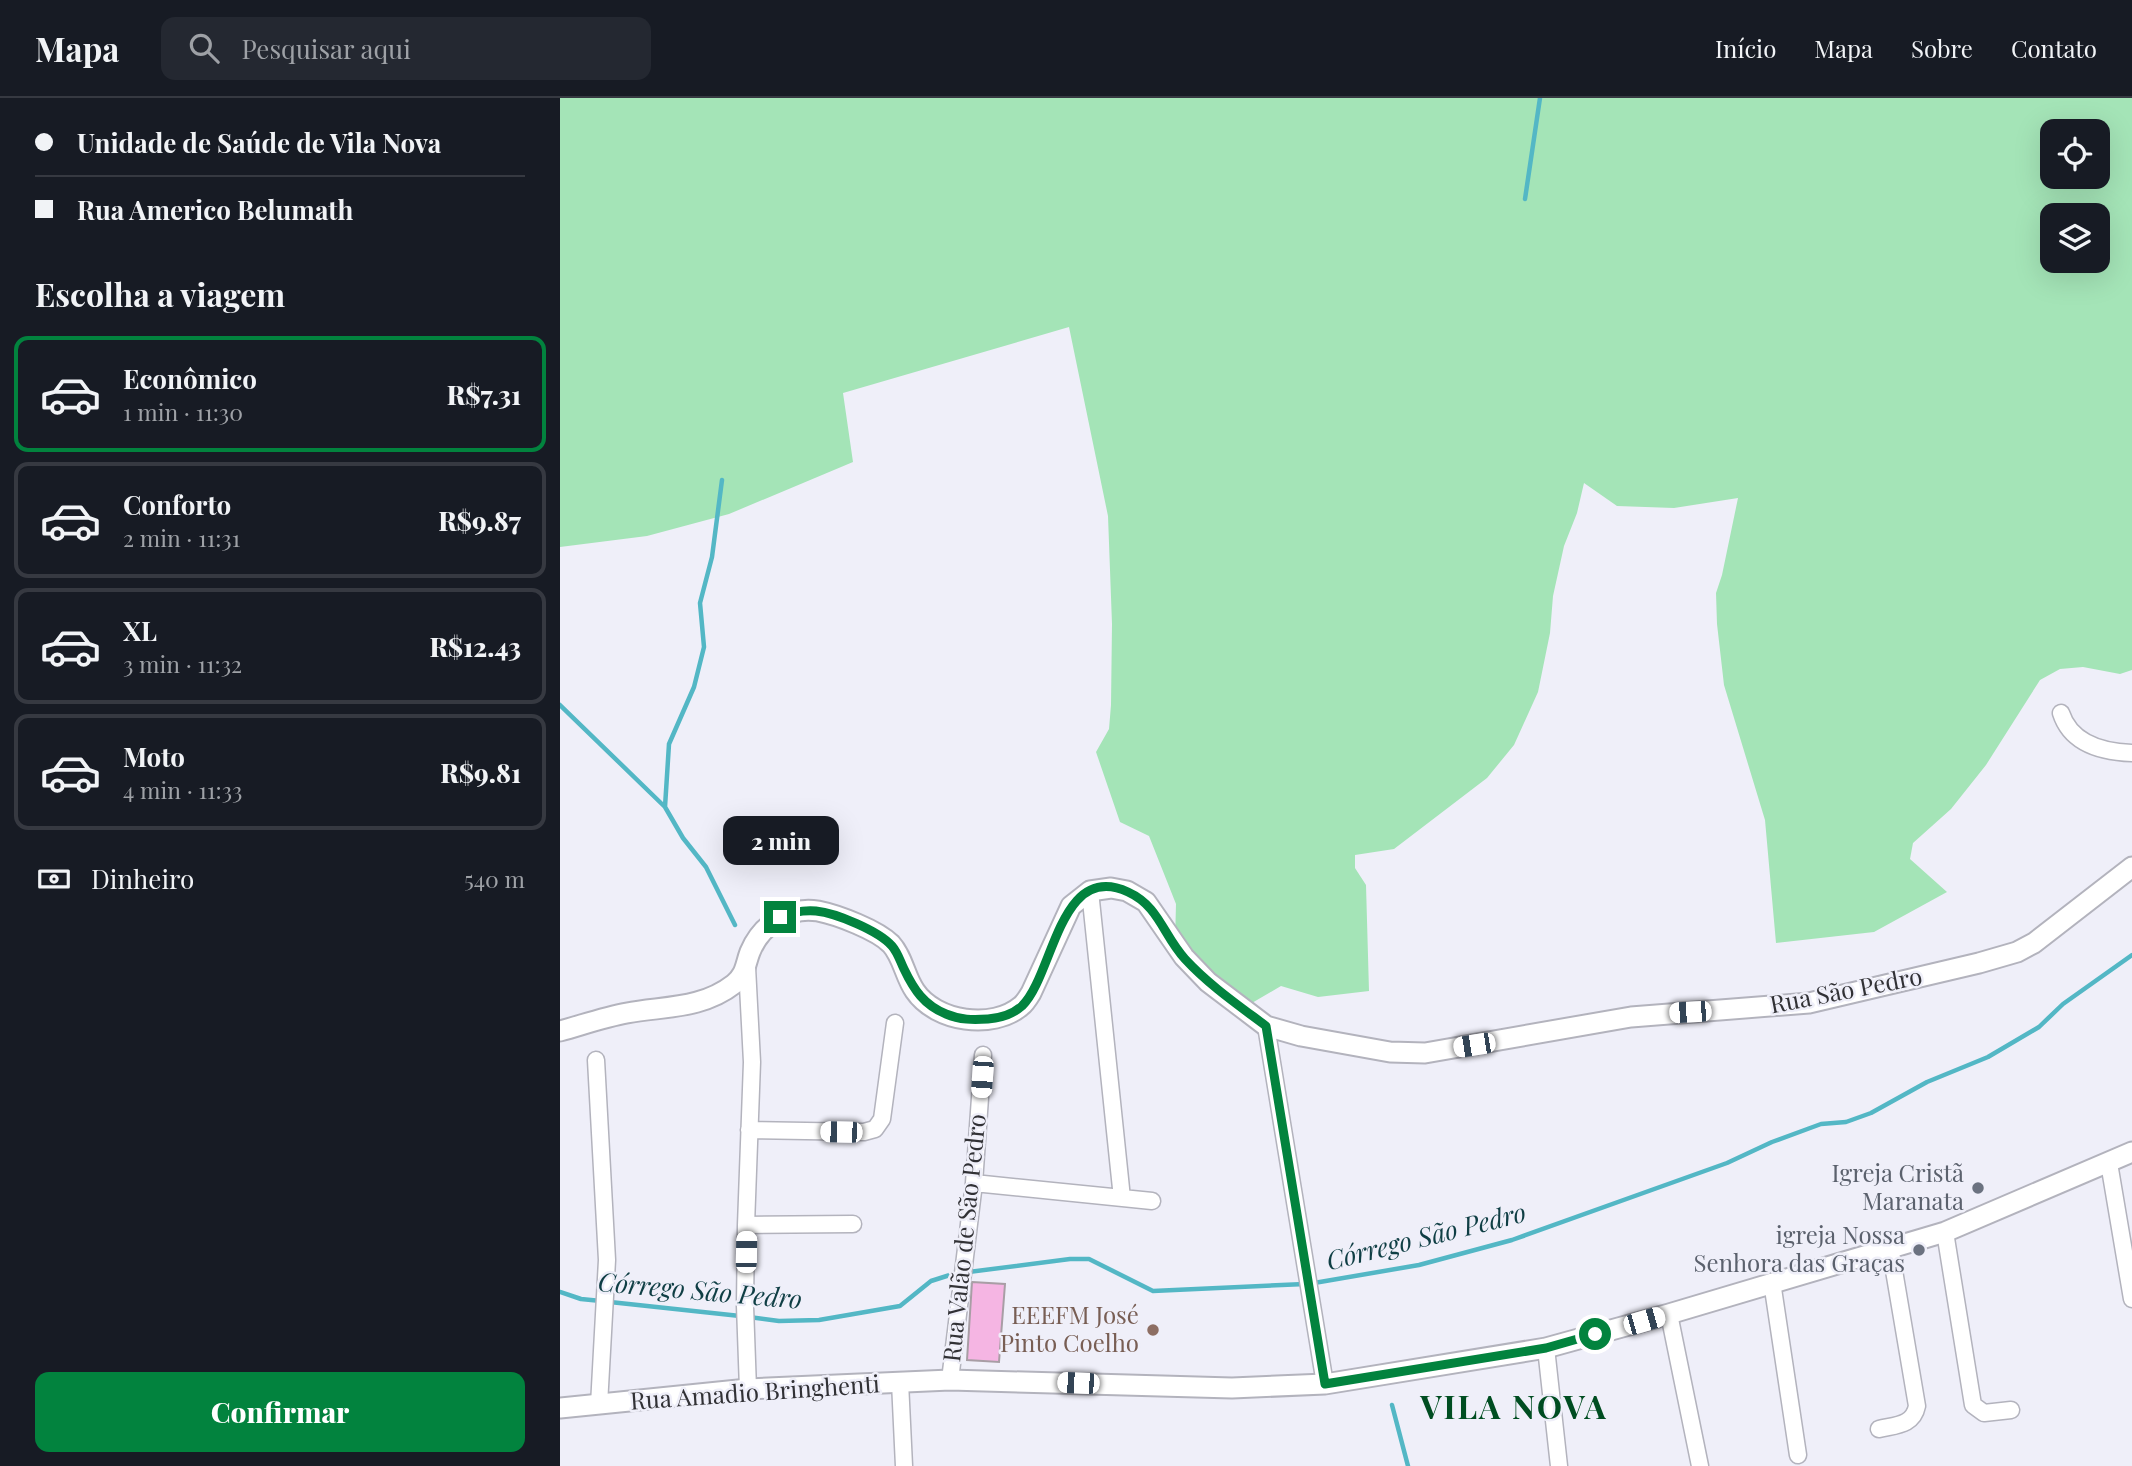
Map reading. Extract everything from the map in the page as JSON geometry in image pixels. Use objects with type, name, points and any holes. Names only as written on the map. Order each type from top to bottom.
[{"type":"street","points":[[2061,713],[2065,725],[2091,746],[2110,752],[2132,753]]},
{"type":"street","name":"Rua São Pedro","points":[[1090,891],[1119,888],[1146,902],[1184,957],[1208,982],[1266,1026],[1301,1036],[1390,1052],[1425,1053],[1631,1017],[1809,1003],[1979,963],[2017,952],[2049,933],[2080,905],[2132,867]]},
{"type":"street","points":[[748,1389],[745,1306],[752,1062],[747,967],[750,953],[758,938],[770,925],[790,913],[818,911],[866,928],[891,944],[915,991],[933,1008],[963,1019],[996,1018],[1022,1005],[1031,993],[1071,906],[1090,891]]},
{"type":"street","points":[[1090,891],[1122,1198]]},
{"type":"street","points":[[560,1031],[627,1013],[694,1004],[737,982],[747,967]]},
{"type":"street","points":[[749,1130],[864,1132],[874,1129],[882,1119],[895,1023]]},
{"type":"street","points":[[1266,1026],[1325,1384]]},
{"type":"street","name":"Rua Valão de São Pedro","points":[[950,1380],[974,1183],[983,1055]]},
{"type":"street","points":[[596,1060],[607,1260],[599,1405]]},
{"type":"street","name":"Rua Amadio Bringhenti","points":[[560,1408],[748,1389],[950,1380],[1232,1388],[1325,1384],[1546,1348],[1669,1314],[1945,1232],[2132,1152]]},
{"type":"street","points":[[2109,1163],[2132,1299]]},
{"type":"street","points":[[974,1183],[1152,1201]]},
{"type":"street","points":[[746,1225],[853,1224]]},
{"type":"street","points":[[1945,1232],[1973,1405],[1984,1413],[2011,1410]]},
{"type":"street","points":[[1879,1429],[1909,1422],[1917,1406],[1890,1247]]},
{"type":"street","points":[[1772,1282],[1798,1455]]},
{"type":"street","points":[[1669,1314],[1700,1466]]},
{"type":"street","points":[[1546,1348],[1559,1466]]},
{"type":"street","points":[[900,1382],[904,1466]]},
{"type":"green space","points":[[560,98],[2132,98],[2132,670],[2120,674],[2083,667],[2060,669],[2040,680],[1986,765],[1951,809],[1913,843],[1910,859],[1947,892],[1874,932],[1776,943],[1765,820],[1724,685],[1717,624],[1716,593],[1738,498],[1674,508],[1617,506],[1584,483],[1577,513],[1564,546],[1538,692],[1514,745],[1487,778],[1394,849],[1355,855],[1355,868],[1366,885],[1369,991],[1318,997],[1281,986],[1245,1007],[1175,941],[1176,904],[1149,836],[1120,822],[1096,752],[1109,729],[1111,705],[1112,624],[1108,516],[1069,327],[843,393],[853,462],[729,514],[647,536],[560,547]]},
{"type":"building","points":[[972,1282],[1005,1284],[999,1362],[967,1360]]},
{"type":"waterway","points":[[1525,199],[1540,98]]},
{"type":"waterway","points":[[665,807],[669,744],[694,687],[704,647],[700,603],[712,557],[722,480]]},
{"type":"waterway","points":[[560,705],[665,807],[683,838],[706,867],[735,925]]},
{"type":"waterway","name":"Córrego São Pedro","points":[[1314,1283],[1419,1265],[1512,1240],[1727,1163],[1772,1142],[1821,1124],[1846,1122],[1871,1113],[1927,1082],[1988,1057],[2039,1027],[2063,1004],[2132,955]]},
{"type":"waterway","name":"Córrego São Pedro","points":[[749,1317],[779,1321],[819,1320],[900,1306],[931,1281],[953,1274],[1070,1259],[1089,1259],[1153,1291],[1305,1284]]},
{"type":"waterway","name":"Córrego São Pedro","points":[[560,1292],[581,1299],[601,1301]]},
{"type":"waterway","name":"Córrego São Pedro","points":[[610,1302],[740,1316]]},
{"type":"waterway","points":[[1392,1405],[1408,1466]]},
{"type":"place","name":"Igreja Cristã Maranata","points":[[1978,1188]]},
{"type":"place","name":"igreja Nossa Senhora das Graças","points":[[1919,1250]]},
{"type":"place","name":"EEEFM José Pinto Coelho","points":[[1153,1330]]},
{"type":"district","name":"VILA NOVA","points":[[1514,1408]]},
{"type":"route","points":[[780,917],[800,911],[818,911],[866,928],[891,944],[915,991],[923,1000],[948,1015],[979,1020],[996,1018],[1022,1005],[1039,980],[1071,906],[1079,899],[1090,891],[1101,888],[1127,891],[1146,902],[1184,957],[1208,982],[1266,1026],[1325,1384],[1546,1348],[1595,1334]]}]
